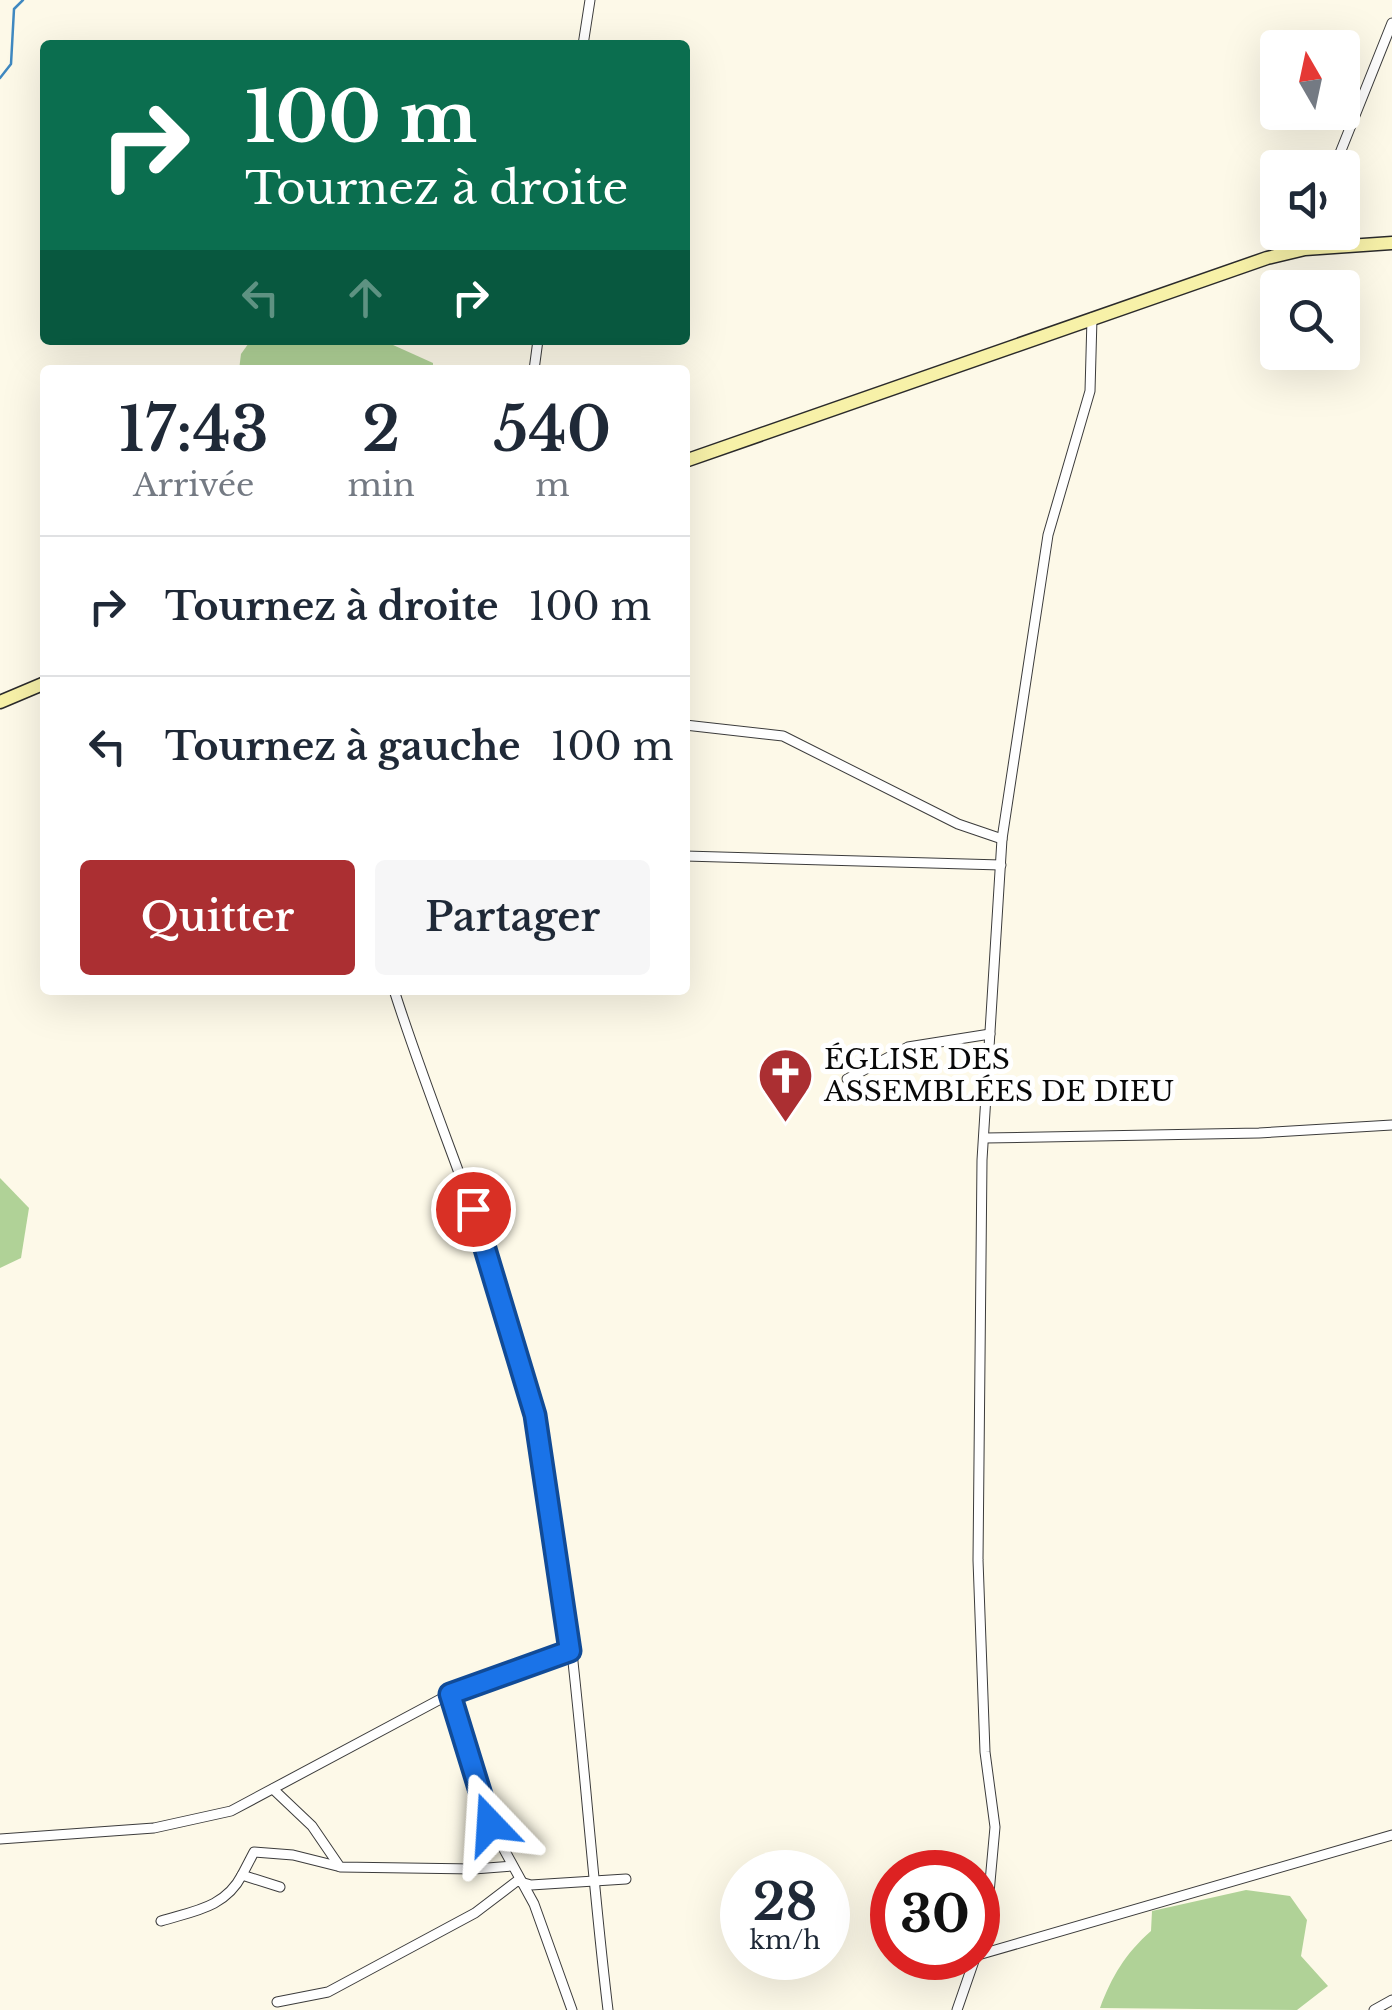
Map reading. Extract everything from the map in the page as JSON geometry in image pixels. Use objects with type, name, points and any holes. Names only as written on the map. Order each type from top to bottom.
[{"type":"main road","points":[[1360,245],[1392,242]]},
{"type":"main road","points":[[690,459],[1092,318],[1301,250]]},
{"type":"main road","points":[[0,702],[40,685]]},
{"type":"street","points":[[584,40],[590,0]]},
{"type":"street","points":[[1341,150],[1392,23]]},
{"type":"street","points":[[993,1850],[995,1827],[985,1752],[978,1560],[985,1138],[1002,840],[1048,535],[1090,392],[1092,318]]},
{"type":"street","points":[[690,726],[783,736],[958,824],[1002,840]]},
{"type":"street","points":[[690,856],[1001,866]]},
{"type":"street","points":[[396,995],[493,1266],[535,1415],[570,1651],[608,2010]]},
{"type":"street","points":[[847,1079],[908,1048],[990,1034]]},
{"type":"street","points":[[985,1138],[1258,1133],[1392,1125]]},
{"type":"street","points":[[0,1840],[154,1828],[231,1811],[450,1694],[570,1651]]},
{"type":"street","points":[[450,1694],[462,1722],[484,1812],[522,1881],[572,2010]]},
{"type":"street","points":[[273,1789],[312,1826],[340,1867]]},
{"type":"street","points":[[1000,1946],[1392,1835]]},
{"type":"street","points":[[161,1921],[202,1910],[226,1898],[254,1852],[293,1855],[340,1867],[474,1870],[512,1866]]},
{"type":"street","points":[[242,1875],[280,1887]]},
{"type":"street","points":[[522,1881],[531,1885],[626,1879]]},
{"type":"street","points":[[277,2002],[328,1992],[475,1913],[522,1881]]},
{"type":"street","points":[[956,2010],[967,1980]]},
{"type":"street","points":[[1374,2010],[1392,2000]]},
{"type":"green space","points":[[247,345],[393,345],[433,365],[240,365]]},
{"type":"green space","points":[[0,1178],[29,1208],[21,1258],[0,1268]]},
{"type":"green space","points":[[1246,1890],[1290,1896],[1307,1920],[1301,1956],[1328,1986],[1297,2010],[1100,2008],[1120,1966],[1151,1931],[1152,1911]]},
{"type":"waterway","points":[[0,78],[11,64],[14,9],[23,0]]},
{"type":"place","name":"ÉGLISE DES ASSEMBLÉES DE DIEU","points":[[785,1124]]},
{"type":"route","points":[[473,1209],[535,1415],[570,1651],[450,1694],[462,1722],[472,1776],[490,1824]]}]
